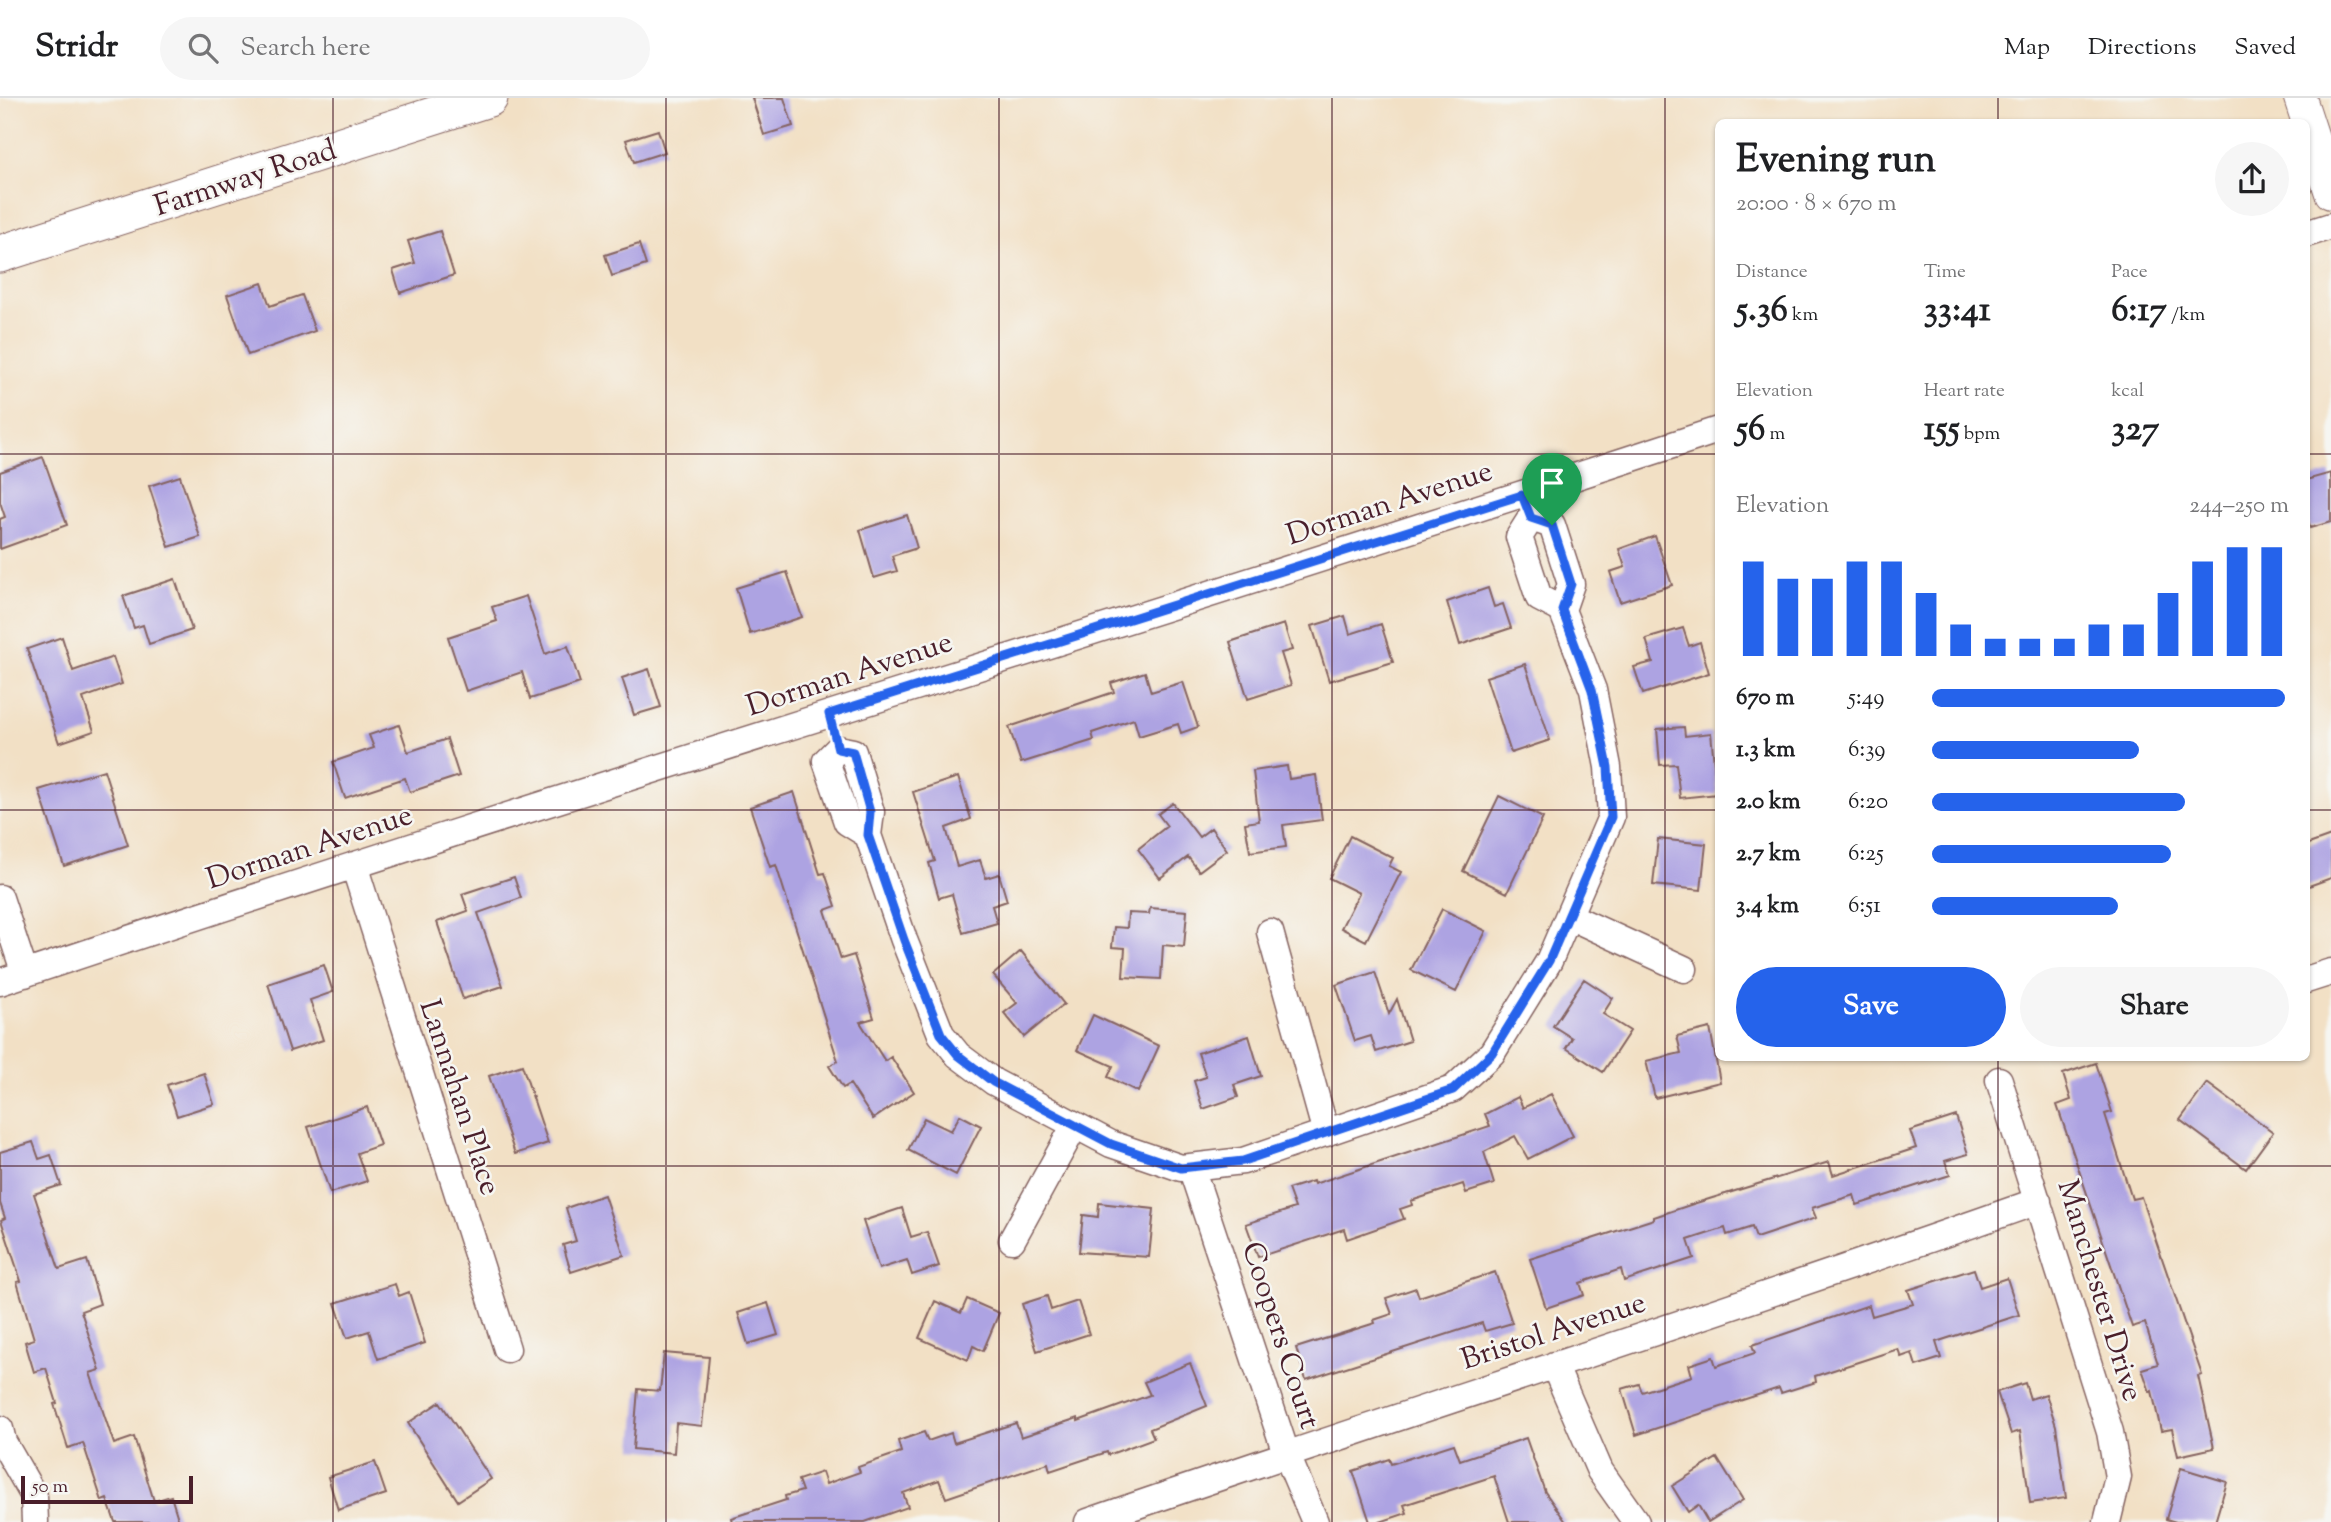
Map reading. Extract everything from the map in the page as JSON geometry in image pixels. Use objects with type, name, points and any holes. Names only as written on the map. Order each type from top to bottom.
[{"type":"main road","name":"Farmway Road","points":[[0,254],[489,98]]},
{"type":"street","points":[[2301,98],[2308,119]]},
{"type":"street","points":[[2310,126],[2331,193]]},
{"type":"street","points":[[2310,233],[2331,226]]},
{"type":"street","name":"Dorman Avenue","points":[[12,978],[354,865],[829,714],[1527,507],[1715,430]]},
{"type":"street","points":[[829,714],[838,749],[826,761],[847,822],[868,835],[904,940],[941,1034],[958,1055],[993,1082],[1111,1144],[1181,1168],[1243,1161],[1453,1090],[1492,1053],[1549,961],[1611,817],[1608,767],[1592,690],[1562,610],[1571,584],[1552,525],[1527,507],[1519,537],[1539,598],[1562,610]]},
{"type":"street","name":"Lannahan Place","points":[[354,865],[507,1349]]},
{"type":"street","points":[[0,898],[12,978]]},
{"type":"street","points":[[1569,916],[1684,969]]},
{"type":"street","points":[[1270,932],[1326,1133]]},
{"type":"street","points":[[2310,979],[2331,972]]},
{"type":"street","name":"Manchester Drive","points":[[2000,1080],[2110,1432],[2118,1477],[2107,1522]]},
{"type":"street","points":[[1012,1240],[1075,1125]]},
{"type":"street","name":"Coopers Court","points":[[1191,1167],[1286,1453],[1315,1522]]},
{"type":"street","name":"Bristol Avenue","points":[[1088,1522],[1286,1453],[1847,1269],[2038,1201]]},
{"type":"street","points":[[1553,1365],[1600,1471],[1636,1522]]},
{"type":"street","points":[[0,1429],[3,1442],[34,1496],[36,1522]]},
{"type":"building","points":[[752,98],[784,98],[793,126],[764,135]]},
{"type":"building","points":[[658,130],[665,152],[634,162],[626,140]]},
{"type":"building","points":[[440,231],[454,275],[400,293],[393,270],[415,263],[408,241]]},
{"type":"building","points":[[639,244],[646,265],[612,276],[605,255]]},
{"type":"building","points":[[262,283],[270,306],[302,295],[315,331],[248,355],[227,295]]},
{"type":"building","points":[[43,457],[67,525],[0,549],[0,519],[5,517],[0,502],[0,472]]},
{"type":"building","points":[[2331,473],[2331,522],[2310,528],[2310,479]]},
{"type":"building","points":[[180,476],[200,537],[169,547],[149,486]]},
{"type":"building","points":[[907,515],[917,548],[892,556],[897,571],[874,578],[860,530]]},
{"type":"building","points":[[1655,536],[1672,585],[1620,602],[1610,572],[1625,567],[1619,549]]},
{"type":"building","points":[[787,572],[802,617],[750,634],[736,588]]},
{"type":"building","points":[[175,579],[192,630],[149,644],[143,625],[134,628],[123,596]]},
{"type":"building","points":[[1488,588],[1494,607],[1503,604],[1511,628],[1460,645],[1447,602]]},
{"type":"building","points":[[526,596],[545,654],[568,646],[580,683],[530,699],[522,672],[466,691],[448,637],[497,621],[492,607]]},
{"type":"building","points":[[1345,616],[1350,634],[1381,624],[1393,662],[1329,681],[1312,626]]},
{"type":"building","points":[[1284,624],[1292,650],[1281,653],[1291,685],[1248,699],[1230,642]]},
{"type":"building","points":[[1683,628],[1689,646],[1700,642],[1709,673],[1643,694],[1634,667],[1653,662],[1646,639]]},
{"type":"building","points":[[62,637],[73,671],[113,657],[122,684],[83,698],[94,731],[59,743],[27,649]]},
{"type":"building","points":[[1525,664],[1550,740],[1511,753],[1486,677]]},
{"type":"building","points":[[649,669],[661,707],[634,715],[622,678]]},
{"type":"building","points":[[1145,672],[1151,692],[1183,682],[1198,727],[1181,733],[1178,724],[1139,736],[1134,719],[1092,733],[1094,740],[1021,763],[1009,727],[1114,692],[1111,683]]},
{"type":"building","points":[[399,725],[408,752],[447,739],[459,776],[410,792],[405,778],[345,798],[333,762],[374,748],[369,735]]},
{"type":"building","points":[[1684,727],[1685,736],[1711,733],[1715,794],[1680,798],[1676,764],[1660,765],[1657,729]]},
{"type":"building","points":[[1287,766],[1289,779],[1316,775],[1322,820],[1283,825],[1286,847],[1250,852],[1245,823],[1259,821],[1253,771]]},
{"type":"building","points":[[104,770],[128,845],[64,866],[39,790]]},
{"type":"building","points":[[958,777],[971,819],[946,828],[957,867],[980,860],[986,878],[999,874],[1007,901],[992,906],[997,923],[963,933],[952,894],[939,898],[929,863],[935,861],[913,792]]},
{"type":"building","points":[[794,792],[820,874],[825,873],[836,906],[825,910],[841,959],[854,955],[874,1018],[860,1022],[885,1061],[891,1057],[914,1092],[873,1119],[850,1084],[843,1088],[829,1066],[838,1061],[776,865],[770,867],[750,807]]},
{"type":"building","points":[[1499,796],[1543,818],[1507,893],[1463,871]]},
{"type":"building","points":[[1173,803],[1199,837],[1211,828],[1227,850],[1199,871],[1188,857],[1160,878],[1138,849],[1167,826],[1158,814]]},
{"type":"building","points":[[1350,836],[1393,858],[1389,866],[1401,872],[1366,941],[1341,928],[1359,893],[1329,878]]},
{"type":"building","points":[[2331,836],[2331,878],[2310,886],[2310,844]]},
{"type":"building","points":[[1658,839],[1706,844],[1701,890],[1653,885]]},
{"type":"building","points":[[514,877],[521,898],[478,913],[503,986],[463,999],[437,922],[468,911],[462,894]]},
{"type":"building","points":[[1150,908],[1187,911],[1184,947],[1163,945],[1161,979],[1123,977],[1125,948],[1112,947],[1114,927],[1127,928],[1128,913],[1149,914]]},
{"type":"building","points":[[1442,909],[1486,931],[1456,992],[1411,970]]},
{"type":"building","points":[[1021,951],[1064,1004],[1024,1037],[1004,1013],[1017,1003],[993,975]]},
{"type":"building","points":[[324,965],[333,992],[310,1000],[323,1040],[290,1051],[268,984]]},
{"type":"building","points":[[1375,972],[1389,1014],[1397,999],[1410,1041],[1376,1052],[1371,1036],[1355,1041],[1336,985]]},
{"type":"building","points":[[1584,979],[1613,998],[1603,1014],[1630,1031],[1603,1072],[1566,1048],[1572,1038],[1553,1026]]},
{"type":"building","points":[[1093,1015],[1159,1046],[1138,1092],[1108,1077],[1113,1066],[1077,1050]]},
{"type":"building","points":[[1710,1028],[1720,1082],[1655,1098],[1646,1061],[1681,1053],[1677,1036]]},
{"type":"building","points":[[1249,1036],[1261,1076],[1234,1085],[1238,1097],[1203,1109],[1194,1081],[1206,1077],[1198,1053]]},
{"type":"building","points":[[2096,1063],[2112,1112],[2105,1114],[2132,1199],[2141,1197],[2202,1375],[2198,1376],[2214,1448],[2178,1456],[2172,1429],[2161,1431],[2152,1391],[2150,1392],[2142,1369],[2158,1364],[2145,1323],[2132,1327],[2057,1105],[2071,1100],[2063,1074]]},
{"type":"building","points":[[522,1065],[548,1143],[515,1154],[489,1076]]},
{"type":"building","points":[[204,1073],[214,1104],[177,1116],[167,1085]]},
{"type":"building","points":[[2207,1083],[2273,1132],[2246,1169],[2180,1120]]},
{"type":"building","points":[[1551,1094],[1573,1136],[1528,1159],[1515,1136],[1484,1152],[1494,1184],[1466,1193],[1463,1184],[1411,1201],[1412,1205],[1400,1209],[1404,1219],[1347,1239],[1344,1229],[1258,1257],[1246,1224],[1295,1208],[1288,1189],[1313,1181],[1314,1184],[1490,1126],[1485,1114],[1518,1097],[1523,1108]]},
{"type":"building","points":[[367,1107],[380,1145],[357,1153],[367,1181],[330,1193],[308,1127]]},
{"type":"building","points":[[960,1115],[981,1126],[956,1175],[908,1150],[924,1118],[951,1131]]},
{"type":"building","points":[[1956,1116],[1968,1154],[1945,1161],[1950,1175],[1857,1205],[1854,1195],[1812,1208],[1816,1218],[1756,1238],[1752,1227],[1727,1235],[1725,1228],[1688,1240],[1694,1258],[1624,1281],[1621,1269],[1580,1283],[1584,1295],[1546,1308],[1530,1259],[1829,1162],[1833,1175],[1916,1148],[1910,1131]]},
{"type":"building","points":[[33,1142],[39,1159],[51,1155],[61,1185],[34,1194],[59,1269],[87,1260],[100,1304],[81,1311],[100,1370],[90,1373],[114,1444],[134,1437],[154,1501],[171,1496],[179,1522],[115,1522],[107,1499],[102,1501],[83,1443],[68,1448],[46,1368],[34,1372],[25,1342],[34,1339],[17,1282],[21,1281],[1,1220],[5,1218],[0,1203],[0,1152]]},
{"type":"building","points":[[604,1195],[624,1255],[571,1272],[563,1245],[576,1241],[566,1208]]},
{"type":"building","points":[[1099,1203],[1154,1209],[1149,1257],[1079,1252],[1083,1215],[1098,1217]]},
{"type":"building","points":[[902,1208],[911,1237],[927,1232],[939,1266],[912,1275],[907,1260],[879,1269],[863,1221]]},
{"type":"building","points":[[1974,1269],[1980,1287],[2007,1278],[2019,1315],[1936,1342],[1941,1358],[1916,1366],[1912,1353],[1901,1357],[1898,1349],[1815,1376],[1816,1382],[1781,1393],[1779,1388],[1636,1435],[1622,1389],[1639,1384],[1642,1392],[1692,1376],[1689,1365],[1713,1357],[1716,1366],[1755,1353],[1752,1345],[1869,1305],[1872,1316],[1913,1304],[1908,1290]]},
{"type":"building","points":[[1495,1272],[1512,1323],[1485,1331],[1482,1323],[1306,1380],[1296,1348],[1375,1323],[1374,1320],[1392,1314],[1386,1298],[1416,1288],[1419,1297]]},
{"type":"building","points":[[395,1284],[399,1296],[409,1292],[425,1343],[378,1359],[369,1331],[347,1338],[335,1303]]},
{"type":"building","points":[[1047,1296],[1051,1310],[1078,1301],[1089,1334],[1037,1351],[1022,1304]]},
{"type":"building","points":[[967,1299],[999,1313],[983,1351],[973,1346],[968,1360],[919,1338],[935,1301],[961,1313]]},
{"type":"building","points":[[768,1303],[778,1335],[748,1344],[738,1313]]},
{"type":"building","points":[[664,1353],[709,1357],[702,1426],[676,1423],[674,1453],[633,1449],[638,1389],[660,1391]]},
{"type":"building","points":[[1190,1363],[1207,1406],[1150,1429],[1154,1438],[1108,1455],[1107,1452],[1050,1471],[1048,1463],[946,1498],[939,1480],[903,1493],[908,1507],[865,1522],[732,1522],[731,1518],[786,1500],[785,1496],[802,1491],[798,1480],[822,1472],[826,1484],[860,1472],[858,1467],[901,1452],[898,1441],[924,1432],[928,1441],[951,1433],[954,1443],[1016,1423],[1021,1437],[1078,1418],[1078,1421],[1150,1395],[1144,1382]]},
{"type":"building","points":[[2025,1383],[2030,1399],[2046,1394],[2056,1426],[2066,1498],[2030,1503],[2020,1431],[2011,1434],[1997,1392]]},
{"type":"building","points":[[440,1402],[491,1479],[458,1501],[408,1423]]},
{"type":"building","points":[[1526,1438],[1545,1492],[1566,1522],[1509,1522],[1494,1476],[1404,1505],[1407,1513],[1380,1522],[1370,1522],[1353,1471],[1389,1459],[1391,1464],[1454,1444],[1460,1460]]},
{"type":"building","points":[[1717,1458],[1743,1500],[1708,1522],[1698,1505],[1688,1512],[1672,1486]]},
{"type":"building","points":[[375,1462],[386,1494],[338,1510],[328,1477]]},
{"type":"building","points":[[2181,1468],[2227,1482],[2215,1522],[2176,1522],[2166,1519]]},
{"type":"route","points":[[1522,495],[1531,518],[1552,525],[1571,584],[1562,610],[1592,690],[1608,767],[1611,817],[1549,961],[1492,1053],[1453,1090],[1243,1161],[1181,1168],[1111,1144],[993,1082],[958,1055],[941,1034],[904,940],[868,835],[870,812],[853,752],[838,749],[829,714],[1522,495]]}]
